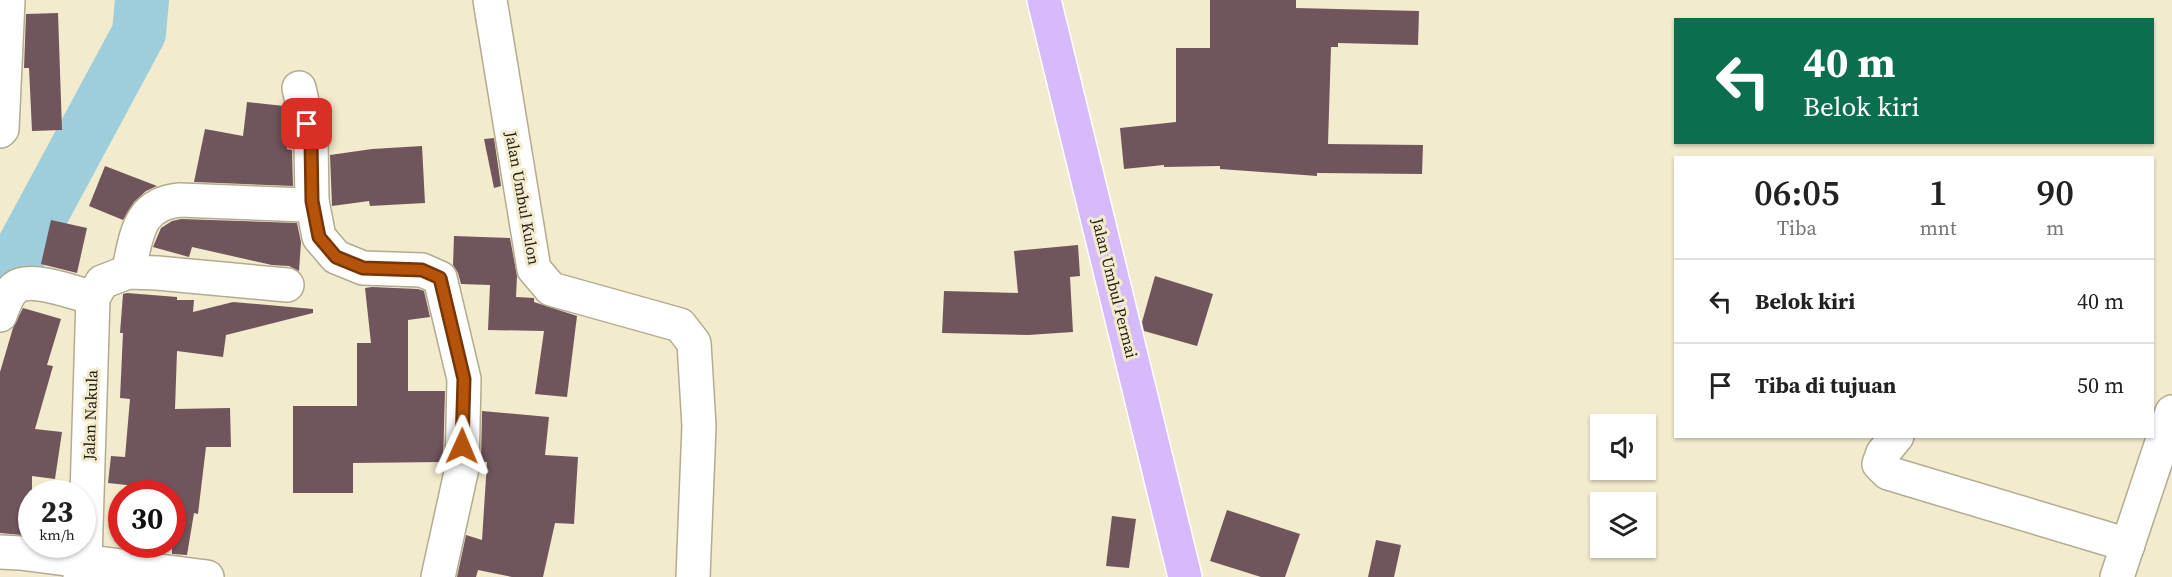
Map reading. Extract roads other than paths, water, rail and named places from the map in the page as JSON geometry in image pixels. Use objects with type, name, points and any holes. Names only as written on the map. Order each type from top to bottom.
[{"type":"main road","name":"Jalan Umbul Permai","points":[[1044,0],[1185,577]]},
{"type":"street","points":[[0,131],[2,129],[8,0]]},
{"type":"street","name":"Jalan Umbul Kulon","points":[[490,0],[534,269],[551,289],[680,325],[694,343],[699,426],[693,577]]},
{"type":"street","points":[[300,88],[311,142],[312,201],[319,237],[336,257],[363,268],[422,270],[440,278],[464,379],[462,468],[438,577]]},
{"type":"street","points":[[128,272],[142,219],[152,209],[163,204],[180,200],[305,205],[312,201]]},
{"type":"street","points":[[0,315],[9,294],[17,286],[30,282],[93,298],[102,282],[128,272],[287,285]]},
{"type":"street","name":"Jalan Nakula","points":[[83,569],[93,298]]},
{"type":"street","points":[[2117,577],[2172,412]]},
{"type":"street","points":[[1895,438],[1883,453],[1879,464],[1888,473],[2128,545]]},
{"type":"street","points":[[0,552],[83,569],[207,577]]},
{"type":"waterway","points":[[0,291],[139,33],[142,0]]}]
